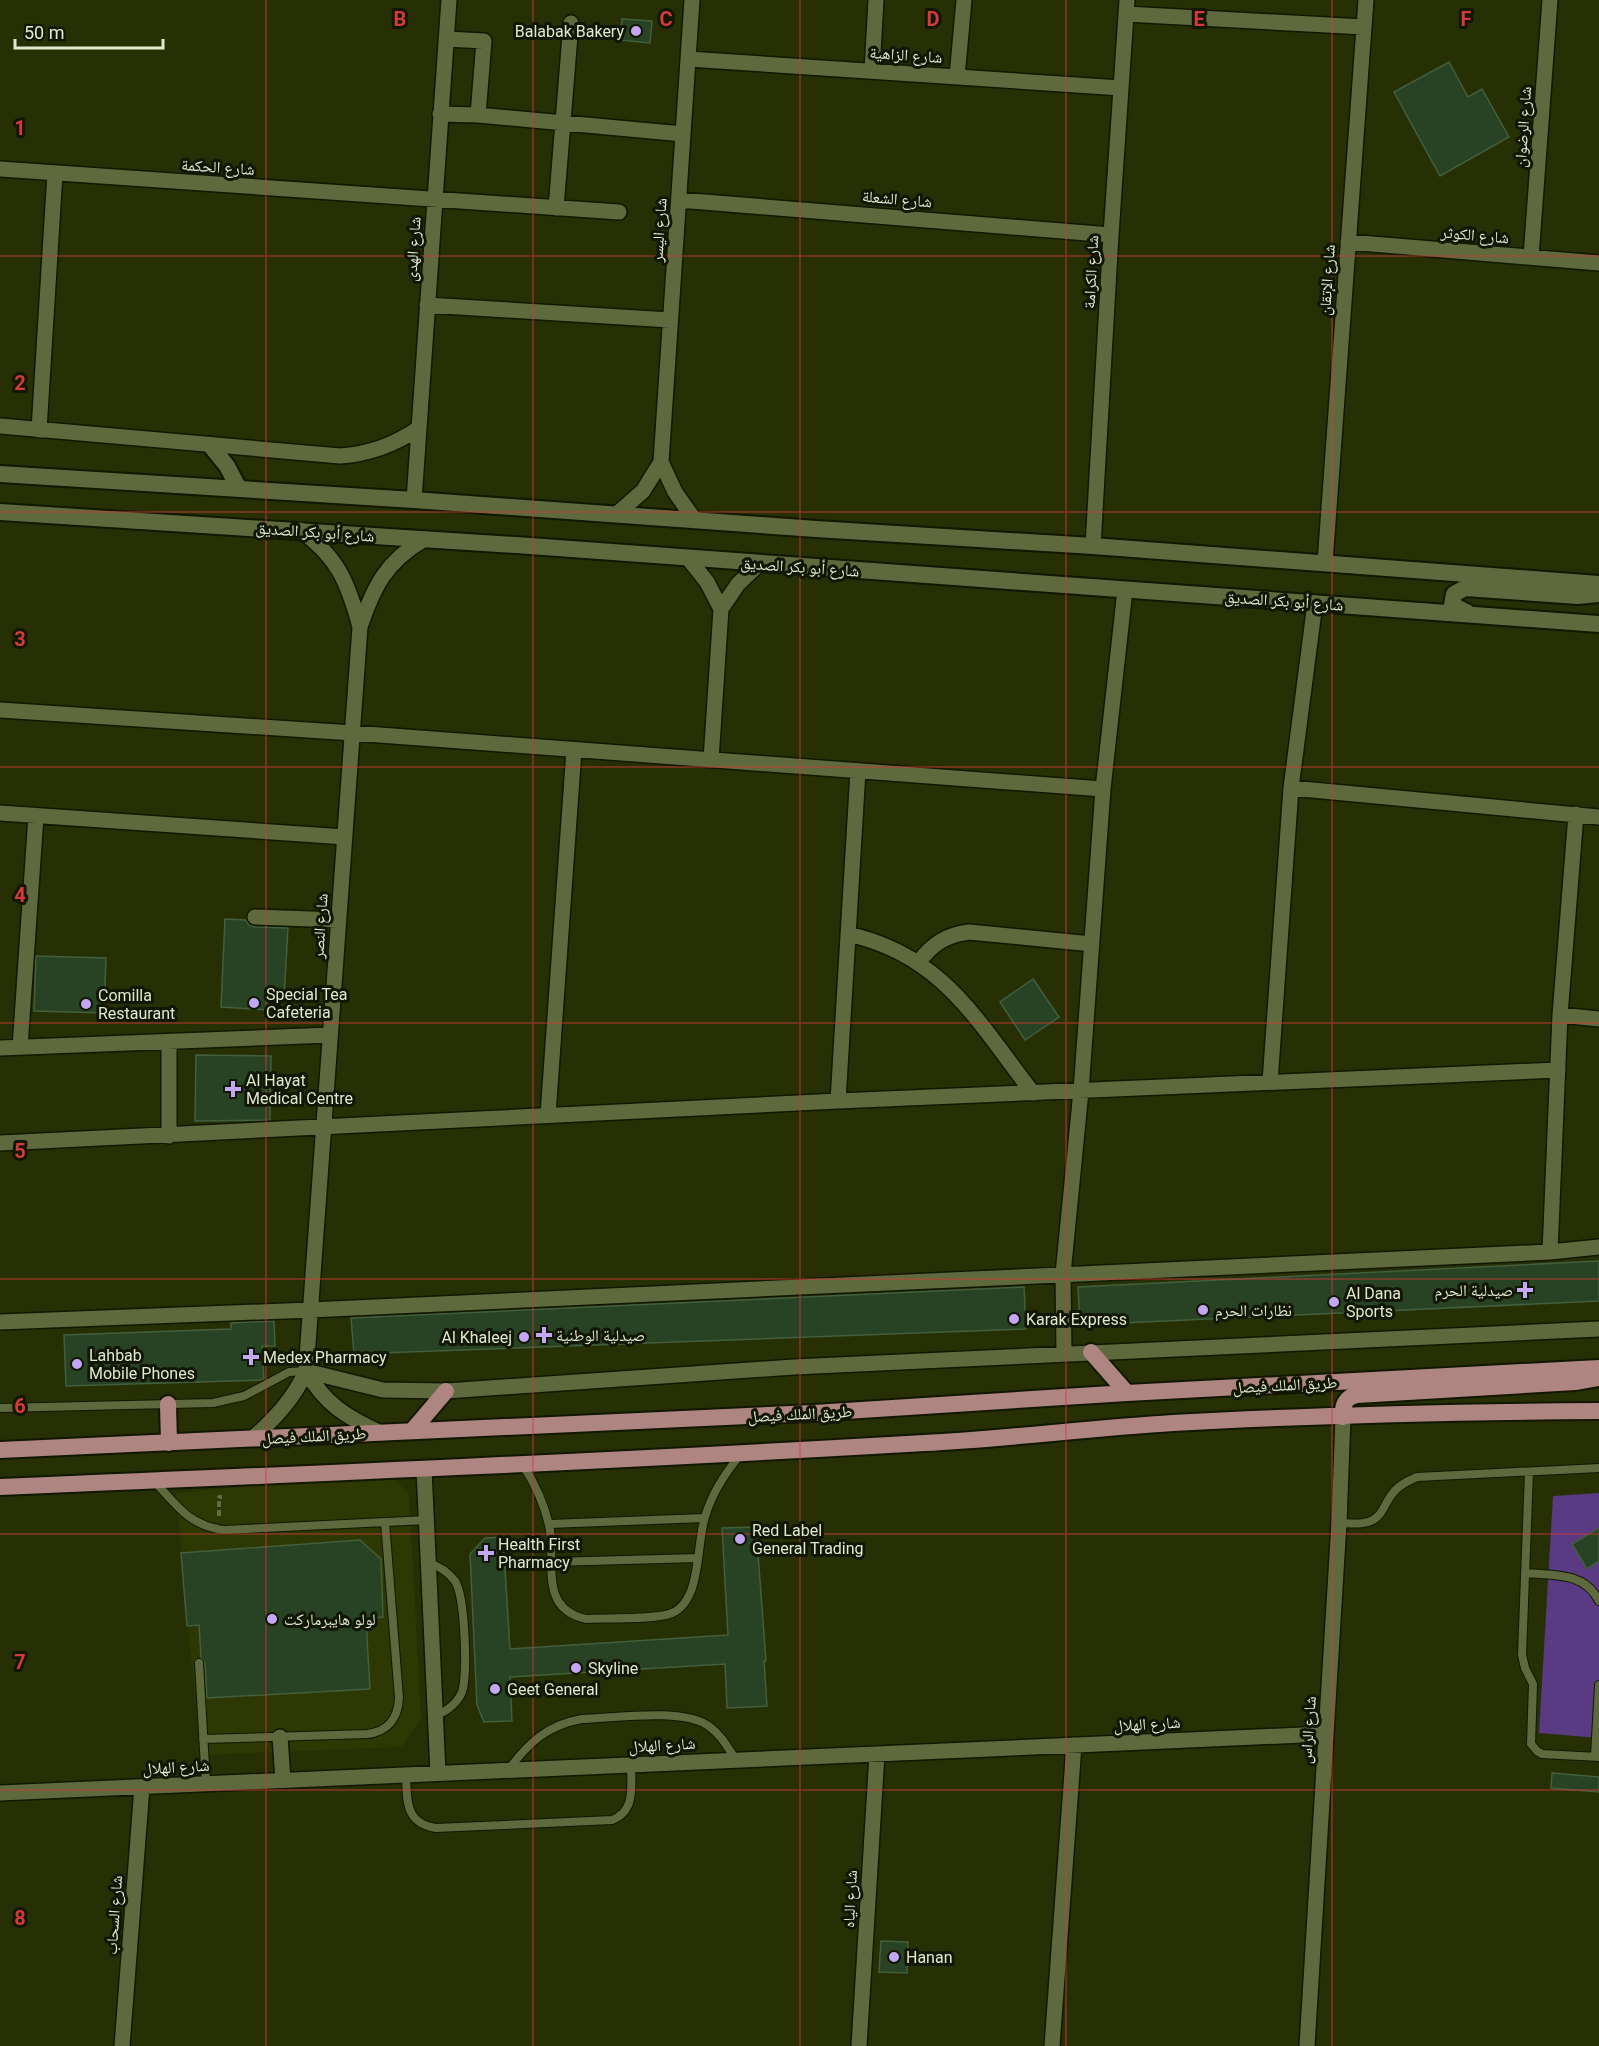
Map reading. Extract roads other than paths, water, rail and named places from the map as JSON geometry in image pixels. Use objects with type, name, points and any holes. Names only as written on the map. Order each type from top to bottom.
[{"type":"main road","points":[[1091,1352],[1127,1393]]},
{"type":"main road","name":"طريق الملك فيصل","points":[[0,1450],[602,1424],[1599,1368]]},
{"type":"main road","points":[[1343,1417],[1345,1401],[1357,1395],[1575,1382],[1599,1378]]},
{"type":"main road","points":[[412,1431],[446,1391]]},
{"type":"main road","points":[[168,1404],[169,1443]]},
{"type":"main road","name":"طريق الملك فيصل","points":[[0,1487],[424,1469],[930,1443],[1170,1424],[1426,1413],[1599,1412]]},
{"type":"street","name":"شارع الهدى","points":[[414,500],[449,0]]},
{"type":"street","name":"شارع اليسر","points":[[618,513],[643,491],[661,462],[692,0]]},
{"type":"street","points":[[872,70],[876,0]]},
{"type":"street","points":[[957,77],[964,0]]},
{"type":"street","name":"شارع الإتقان","points":[[1325,563],[1366,0]]},
{"type":"street","name":"شارع الرضوان","points":[[1531,257],[1550,0]]},
{"type":"street","points":[[1126,7],[1364,27]]},
{"type":"street","name":"شارع الكرامة","points":[[1093,546],[1126,7]]},
{"type":"street","points":[[556,208],[571,23]]},
{"type":"street","points":[[446,39],[484,41],[478,115]]},
{"type":"street","name":"شارع الزاهية","points":[[688,59],[1121,88]]},
{"type":"street","points":[[440,114],[478,115],[683,134]]},
{"type":"street","name":"شارع الحكمة","points":[[0,170],[619,212]]},
{"type":"street","points":[[39,430],[55,173]]},
{"type":"street","name":"شارع الشعلة","points":[[679,200],[1111,235]]},
{"type":"street","name":"شارع الكوثر","points":[[1348,242],[1599,263]]},
{"type":"street","points":[[427,305],[670,320]]},
{"type":"street","points":[[0,426],[322,456],[348,456],[373,451],[390,446],[419,428]]},
{"type":"street","points":[[210,445],[227,465],[239,489]]},
{"type":"street","name":"شارع اليسر","points":[[661,462],[675,492],[694,519]]},
{"type":"street","points":[[0,474],[618,513],[1599,584]]},
{"type":"street","name":"شارع أبو بكر الصديق","points":[[0,512],[145,523],[300,530],[1599,624]]},
{"type":"street","name":"شارع النصر","points":[[300,530],[327,552],[337,566],[349,589],[360,627]]},
{"type":"street","name":"شارع النصر","points":[[252,1439],[286,1405],[306,1371],[360,627],[373,592],[386,571],[409,548],[423,540]]},
{"type":"street","points":[[688,558],[706,582],[721,609]]},
{"type":"street","points":[[711,760],[721,609],[738,584],[759,564]]},
{"type":"street","points":[[1472,615],[1452,605],[1454,594],[1465,588],[1578,596],[1599,594]]},
{"type":"street","points":[[1064,1353],[1063,1274],[1081,1091],[1103,789],[1125,590]]},
{"type":"street","points":[[1270,1082],[1291,788],[1315,603]]},
{"type":"street","points":[[0,710],[1103,789]]},
{"type":"street","points":[[549,1115],[574,750]]},
{"type":"street","points":[[838,1101],[858,771]]},
{"type":"street","points":[[1291,788],[1599,817]]},
{"type":"street","points":[[0,813],[345,837]]},
{"type":"street","points":[[1550,1252],[1560,1015],[1576,814]]},
{"type":"street","points":[[20,1047],[36,816]]},
{"type":"street","points":[[255,917],[339,920]]},
{"type":"street","points":[[919,962],[937,943],[949,936],[969,932],[1092,944]]},
{"type":"street","points":[[848,934],[885,944],[919,962],[948,986],[1033,1093]]},
{"type":"street","points":[[1560,1015],[1599,1019]]},
{"type":"street","points":[[0,1048],[330,1035]]},
{"type":"street","points":[[169,1042],[169,1136]]},
{"type":"street","points":[[0,1143],[838,1101],[1558,1070]]},
{"type":"street","points":[[0,1322],[310,1310],[1599,1248]]},
{"type":"street","points":[[306,1371],[383,1390],[446,1391],[794,1367],[1599,1329]]},
{"type":"street","points":[[306,1371],[321,1395],[332,1405],[356,1421],[381,1432]]},
{"type":"street","name":"شارع الراس","points":[[1307,2046],[1339,1522],[1343,1417]]},
{"type":"street","points":[[424,1469],[438,1773]]},
{"type":"street","name":"شارع الهلال","points":[[0,1793],[1325,1734]]},
{"type":"street","points":[[280,1737],[283,1780]]},
{"type":"street","points":[[1052,2046],[1074,1745]]},
{"type":"street","name":"شارع الياه","points":[[859,2046],[877,1754]]},
{"type":"street","name":"شارع السحاب","points":[[122,2046],[142,1786]]},
{"type":"lane","points":[[0,1408],[213,1403],[228,1401],[256,1390],[274,1378],[289,1372],[306,1371]]},
{"type":"lane","points":[[522,1464],[536,1487],[549,1524],[552,1581],[556,1599],[568,1613],[586,1620],[664,1616],[677,1610],[688,1599],[698,1558],[704,1518],[719,1483],[741,1453]]},
{"type":"lane","points":[[1339,1522],[1364,1523],[1376,1519],[1393,1493],[1407,1481],[1417,1477],[1599,1468]]},
{"type":"lane","points":[[1529,1472],[1522,1655],[1525,1668],[1533,1684],[1531,1744],[1537,1751],[1542,1754],[1597,1756],[1599,1685]]},
{"type":"lane","points":[[153,1480],[183,1513],[202,1526],[213,1529],[236,1530],[427,1520]]},
{"type":"lane","points":[[549,1524],[704,1518]]},
{"type":"lane","points":[[203,1739],[374,1734],[388,1726],[397,1713],[399,1698],[385,1522]]},
{"type":"lane","points":[[552,1562],[698,1558]]},
{"type":"lane","points":[[429,1563],[444,1570],[455,1582],[462,1605],[464,1686],[456,1701],[443,1713],[435,1716]]},
{"type":"lane","points":[[1525,1573],[1573,1577],[1591,1588],[1599,1601]]},
{"type":"lane","points":[[199,1663],[206,1784]]},
{"type":"lane","points":[[508,1770],[522,1751],[542,1732],[568,1721],[671,1715],[692,1717],[701,1721],[717,1733],[736,1760]]},
{"type":"lane","points":[[406,1775],[406,1797],[412,1814],[422,1824],[429,1827],[448,1828],[612,1820],[623,1814],[630,1803],[631,1765]]},
{"type":"place","name":"Balabak Bakery","points":[[636,31]]},
{"type":"place","name":"Special Tea Cafeteria","points":[[254,1003]]},
{"type":"place","name":"Comilla Restaurant","points":[[86,1004]]},
{"type":"place","name":"Al Hayat Medical Centre","points":[[233,1089]]},
{"type":"place","name":"صيدلية الحرم","points":[[1525,1290]]},
{"type":"place","name":"Al Dana Sports","points":[[1334,1302]]},
{"type":"place","name":"نظارات الحرم","points":[[1203,1310]]},
{"type":"place","name":"Karak Express","points":[[1014,1319]]},
{"type":"place","name":"صيدلية الوطنية","points":[[544,1335]]},
{"type":"place","name":"Al Khaleej","points":[[524,1337]]},
{"type":"place","name":"Medex Pharmacy","points":[[251,1357]]},
{"type":"place","name":"Lahbab Mobile Phones","points":[[77,1364]]},
{"type":"place","name":"Red Label General Trading","points":[[740,1539]]},
{"type":"place","name":"Health First Pharmacy","points":[[486,1553]]},
{"type":"place","name":"لولو هايبرماركت","points":[[272,1619]]},
{"type":"place","name":"Skyline","points":[[576,1668]]},
{"type":"place","name":"Geet General","points":[[495,1689]]},
{"type":"place","name":"Hanan","points":[[894,1957]]}]
